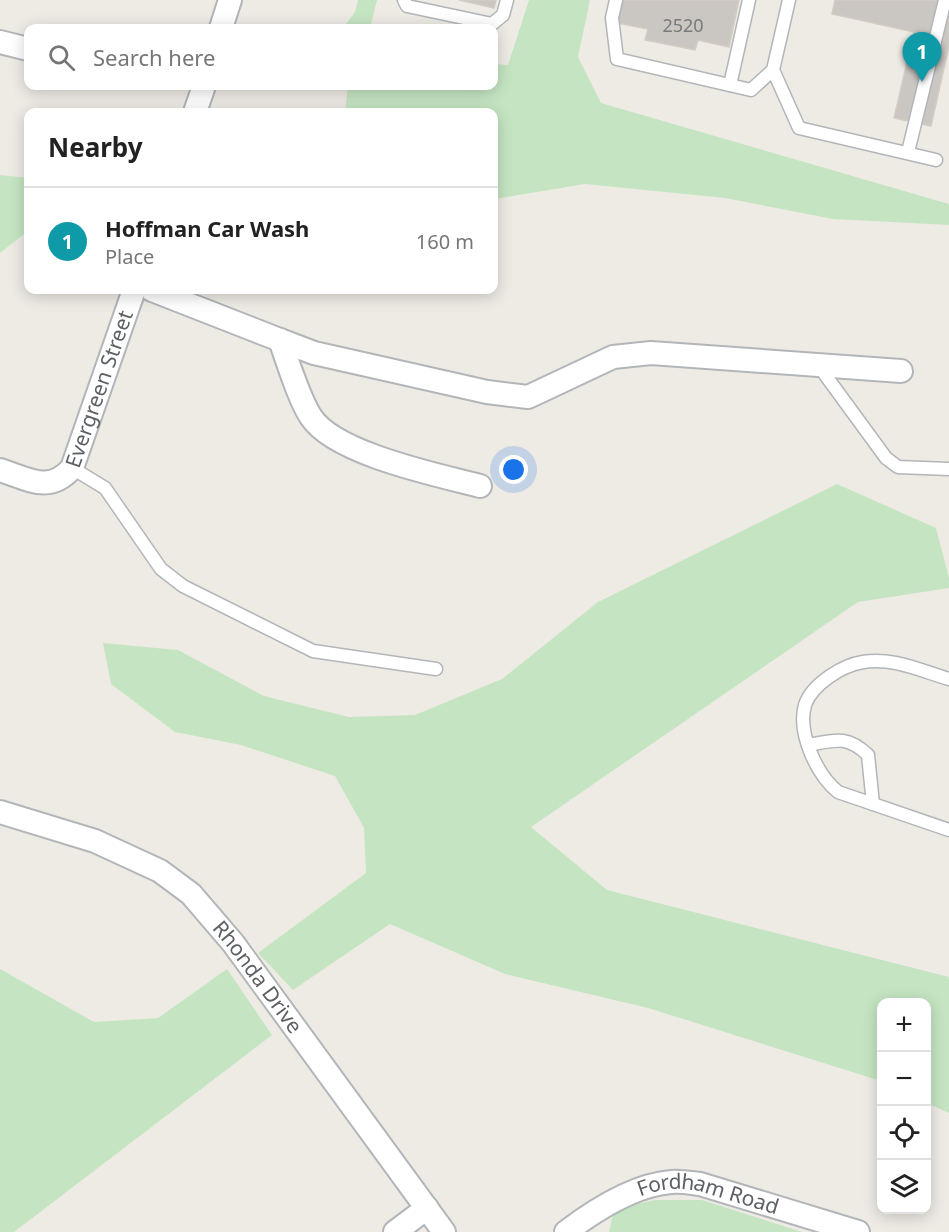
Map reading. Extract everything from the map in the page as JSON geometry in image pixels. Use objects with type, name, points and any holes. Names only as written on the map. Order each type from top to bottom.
[{"type":"street","points":[[222,24],[230,0]]},
{"type":"street","points":[[0,42],[24,48]]},
{"type":"street","points":[[196,108],[200,90]]},
{"type":"street","name":"Evergreen Street","points":[[0,470],[43,483],[55,483],[72,468],[133,294]]},
{"type":"street","points":[[162,294],[314,352],[487,393],[528,397],[613,357],[651,353],[901,371]]},
{"type":"street","points":[[280,340],[311,418],[328,435],[391,463],[480,486]]},
{"type":"street","name":"Rhonda Drive","points":[[0,812],[95,841],[160,871],[190,894],[232,943],[444,1232]]},
{"type":"street","name":"Fordham Road","points":[[566,1232],[589,1214],[644,1188],[672,1181],[700,1184],[858,1232]]},
{"type":"street","points":[[395,1232],[427,1208]]},
{"type":"lane","points":[[404,0],[407,6],[492,24],[503,15],[507,0]]},
{"type":"lane","points":[[616,0],[612,18],[617,59],[751,90],[773,69],[789,0]]},
{"type":"lane","points":[[730,85],[749,0]]},
{"type":"lane","points":[[908,152],[945,0]]},
{"type":"lane","points":[[773,69],[800,128],[936,160]]},
{"type":"lane","points":[[818,365],[886,458],[898,467],[949,469]]},
{"type":"lane","points":[[72,468],[105,488],[161,569],[183,586],[313,651],[436,669]]},
{"type":"lane","points":[[949,679],[908,665],[882,661],[862,662],[835,674],[815,689],[805,705],[808,745],[825,781],[838,792],[949,830]]},
{"type":"lane","points":[[808,745],[838,740],[855,743],[868,755],[873,804]]},
{"type":"green space","points":[[358,0],[377,0],[371,24],[346,24],[355,12]]},
{"type":"green space","points":[[529,0],[590,0],[578,57],[601,103],[949,204],[949,225],[833,219],[725,198],[585,184],[498,198],[498,108],[345,108],[348,90],[498,90],[498,64],[508,65]]},
{"type":"green space","points":[[0,175],[24,178],[24,234],[0,253]]},
{"type":"green space","points":[[837,484],[936,528],[949,578],[949,588],[858,602],[531,827],[607,890],[949,977],[949,1113],[931,1105],[931,998],[877,998],[877,1080],[648,1008],[505,974],[390,924],[293,990],[258,953],[366,873],[364,828],[335,776],[241,745],[175,732],[111,684],[103,643],[178,650],[264,696],[349,717],[415,715],[502,679],[598,602]]},
{"type":"green space","points":[[0,969],[94,1022],[158,1018],[227,969],[272,1035],[14,1232],[0,1232]]},
{"type":"green space","points":[[655,1200],[702,1200],[802,1232],[609,1232],[614,1209]]},
{"type":"building","points":[[459,0],[496,0],[494,8]]},
{"type":"building","points":[[622,0],[739,0],[729,47],[698,40],[695,50],[645,40],[648,29],[617,23]]},
{"type":"building","points":[[835,0],[949,0],[949,46],[931,126],[894,118],[914,32],[832,14]]},
{"type":"place","name":"Hoffman Car Wash","points":[[922,82]]}]
